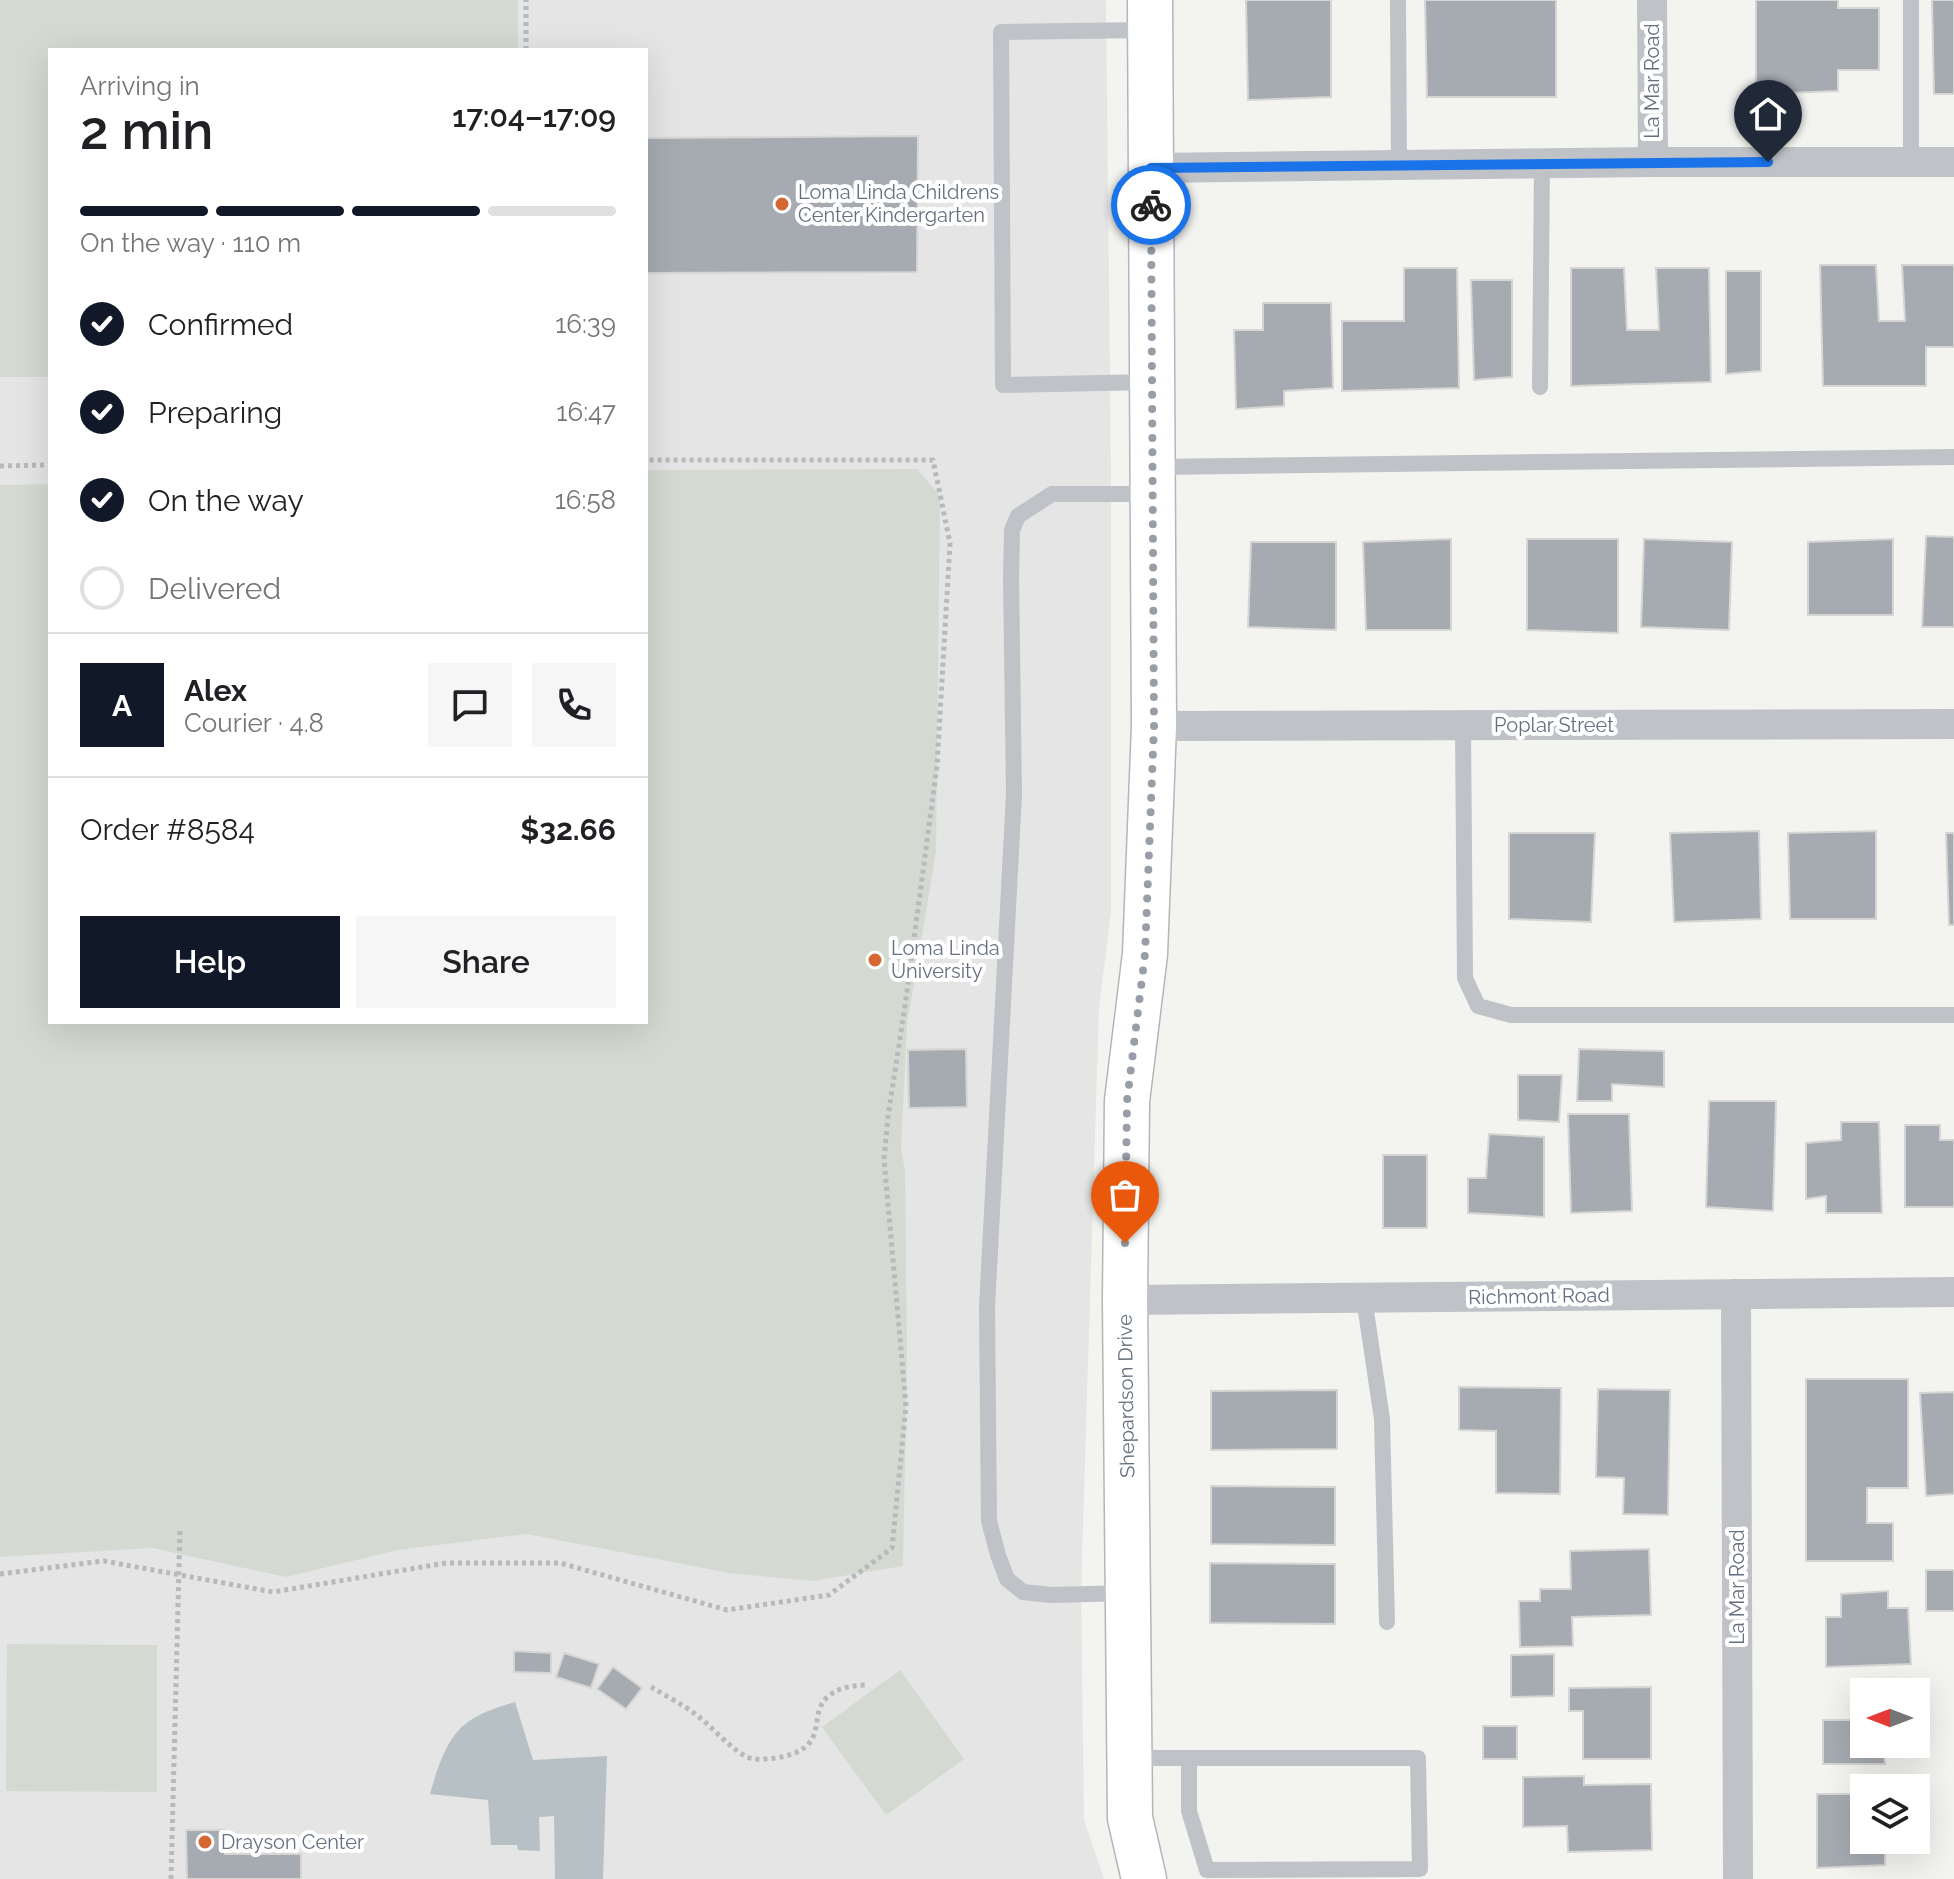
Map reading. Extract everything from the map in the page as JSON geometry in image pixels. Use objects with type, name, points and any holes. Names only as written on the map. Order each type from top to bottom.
[{"type":"street","name":"La Mar Road","points":[[1652,0],[1653,162]]},
{"type":"street","name":"Shepardson Drive","points":[[1144,1879],[1130,1818],[1125,1300],[1127,1101],[1145,954],[1154,726],[1150,15]]},
{"type":"street","points":[[1151,168],[1954,162]]},
{"type":"street","name":"Poplar Street","points":[[1154,726],[1954,724]]},
{"type":"street","name":"Richmont Road","points":[[1125,1300],[1954,1292]]},
{"type":"street","name":"La Mar Road","points":[[1736,1294],[1738,1879]]},
{"type":"lane","points":[[1398,0],[1399,165]]},
{"type":"lane","points":[[1911,0],[1911,161]]},
{"type":"lane","points":[[1150,15],[1001,32],[1003,385],[1152,382]]},
{"type":"lane","points":[[1540,387],[1542,163]]},
{"type":"lane","points":[[1128,1593],[1051,1595],[1023,1592],[1007,1579],[989,1521],[987,1307],[1014,794],[1011,578],[1012,530],[1018,516],[1052,494],[1152,481],[1954,457]]},
{"type":"lane","points":[[1463,725],[1465,978],[1478,1006],[1511,1015],[1954,1015]]},
{"type":"lane","points":[[1364,1298],[1382,1419],[1387,1622]]},
{"type":"lane","points":[[1129,1758],[1189,1758],[1418,1758],[1420,1869],[1207,1870],[1189,1811],[1189,1758]]},
{"type":"path","points":[[526,0],[526,48]]},
{"type":"path","points":[[0,1574],[104,1561],[273,1592],[446,1563],[560,1563],[727,1610],[829,1595],[892,1548],[906,1406],[884,1159],[937,766],[950,543],[933,460],[648,460]]},
{"type":"path","points":[[0,466],[48,465]]},
{"type":"path","points":[[171,1879],[180,1528]]},
{"type":"path","points":[[651,1687],[696,1714],[747,1758],[766,1759],[787,1756],[805,1748],[815,1734],[820,1706],[828,1696],[844,1688],[865,1685]]},
{"type":"shaded area","name":"Loma Linda University","points":[[0,0],[1106,0],[1111,912],[1099,1007],[1081,1590],[1084,1820],[1104,1879],[0,1879]]},
{"type":"shaded area","points":[[0,0],[518,0],[518,48],[48,48],[48,377],[0,377]]},
{"type":"shaded area","points":[[917,469],[940,496],[936,852],[907,1025],[901,1148],[905,1171],[907,1351],[903,1566],[812,1581],[729,1573],[527,1534],[398,1550],[286,1577],[152,1548],[0,1557],[0,485],[48,484],[48,1024],[648,1024],[648,470]]},
{"type":"shaded area","points":[[7,1644],[157,1645],[157,1792],[6,1791]]},
{"type":"shaded area","points":[[900,1670],[964,1759],[886,1815],[822,1727]]},
{"type":"shaded area","points":[[515,1702],[533,1760],[607,1756],[603,1879],[555,1879],[554,1816],[539,1817],[540,1851],[518,1850],[517,1845],[491,1845],[488,1800],[430,1794],[443,1755],[460,1728],[479,1715]]},
{"type":"building","points":[[1246,0],[1331,0],[1331,97],[1248,100]]},
{"type":"building","points":[[1425,0],[1556,0],[1556,97],[1427,97]]},
{"type":"building","points":[[1756,0],[1838,0],[1838,8],[1879,8],[1879,70],[1838,70],[1838,91],[1756,94]]},
{"type":"building","points":[[1932,0],[1954,0],[1954,94],[1934,94]]},
{"type":"building","points":[[918,136],[917,272],[648,273],[648,138]]},
{"type":"building","points":[[1820,265],[1876,265],[1879,321],[1905,321],[1902,265],[1954,265],[1954,347],[1926,347],[1926,386],[1823,386]]},
{"type":"building","points":[[1404,268],[1457,268],[1459,388],[1342,391],[1342,321],[1404,321]]},
{"type":"building","points":[[1571,268],[1624,268],[1627,330],[1659,330],[1656,268],[1709,268],[1711,382],[1571,386]]},
{"type":"building","points":[[1726,271],[1761,271],[1761,371],[1726,374]]},
{"type":"building","points":[[1471,280],[1512,280],[1512,377],[1474,380]]},
{"type":"building","points":[[1263,303],[1331,303],[1333,388],[1284,391],[1284,406],[1236,409],[1234,330],[1263,330]]},
{"type":"building","points":[[1926,536],[1954,537],[1954,627],[1922,627]]},
{"type":"building","points":[[1451,539],[1451,630],[1366,630],[1363,542]]},
{"type":"building","points":[[1527,539],[1618,539],[1618,633],[1527,630]]},
{"type":"building","points":[[1644,539],[1732,542],[1729,630],[1641,627]]},
{"type":"building","points":[[1893,539],[1893,615],[1808,615],[1808,542]]},
{"type":"building","points":[[1251,542],[1336,542],[1336,630],[1248,627]]},
{"type":"building","points":[[1759,831],[1761,919],[1674,922],[1670,833]]},
{"type":"building","points":[[1876,831],[1876,919],[1790,919],[1788,833]]},
{"type":"building","points":[[1509,833],[1595,833],[1591,922],[1509,919]]},
{"type":"building","points":[[1946,833],[1954,833],[1954,925],[1949,925]]},
{"type":"building","points":[[966,1049],[967,1107],[909,1108],[908,1050]]},
{"type":"building","points":[[1579,1049],[1664,1051],[1664,1087],[1612,1084],[1612,1101],[1577,1101]]},
{"type":"building","points":[[1518,1075],[1562,1075],[1559,1122],[1518,1120]]},
{"type":"building","points":[[1709,1101],[1776,1101],[1773,1211],[1706,1207]]},
{"type":"building","points":[[1568,1114],[1629,1114],[1632,1211],[1571,1213]]},
{"type":"building","points":[[1841,1122],[1879,1122],[1882,1213],[1826,1213],[1826,1196],[1806,1199],[1806,1143],[1841,1140]]},
{"type":"building","points":[[1905,1125],[1940,1125],[1940,1140],[1954,1140],[1954,1207],[1905,1207]]},
{"type":"building","points":[[1489,1134],[1544,1137],[1544,1217],[1468,1213],[1468,1178],[1486,1178]]},
{"type":"building","points":[[1383,1155],[1427,1155],[1427,1228],[1383,1228]]},
{"type":"building","points":[[1806,1379],[1908,1379],[1908,1488],[1867,1488],[1867,1523],[1893,1523],[1893,1561],[1806,1561]]},
{"type":"building","points":[[1459,1387],[1561,1388],[1560,1494],[1496,1493],[1496,1431],[1459,1430]]},
{"type":"building","points":[[1598,1389],[1670,1390],[1668,1515],[1623,1514],[1624,1478],[1596,1477]]},
{"type":"building","points":[[1337,1390],[1337,1449],[1211,1450],[1211,1391]]},
{"type":"building","points":[[1954,1392],[1954,1494],[1926,1496],[1920,1393]]},
{"type":"building","points":[[1211,1486],[1335,1487],[1335,1545],[1211,1544]]},
{"type":"building","points":[[1649,1549],[1651,1615],[1572,1617],[1573,1646],[1520,1647],[1519,1601],[1540,1601],[1540,1589],[1571,1589],[1570,1551]]},
{"type":"building","points":[[1210,1563],[1335,1564],[1335,1624],[1210,1623]]},
{"type":"building","points":[[1926,1570],[1954,1570],[1954,1611],[1926,1611]]},
{"type":"building","points":[[1888,1591],[1888,1608],[1908,1608],[1911,1664],[1826,1667],[1826,1617],[1841,1617],[1841,1594]]},
{"type":"building","points":[[514,1651],[551,1653],[551,1673],[514,1672]]},
{"type":"building","points":[[564,1653],[599,1664],[591,1688],[556,1677]]},
{"type":"building","points":[[1554,1654],[1554,1696],[1511,1697],[1511,1655]]},
{"type":"building","points":[[613,1667],[642,1688],[626,1709],[597,1689]]},
{"type":"building","points":[[1651,1687],[1651,1759],[1583,1759],[1583,1711],[1569,1711],[1569,1688]]},
{"type":"building","points":[[1823,1720],[1850,1720],[1850,1758],[1884,1758],[1885,1764],[1823,1764]]},
{"type":"building","points":[[1483,1726],[1517,1726],[1517,1759],[1483,1759]]},
{"type":"building","points":[[1584,1776],[1584,1785],[1651,1784],[1652,1850],[1568,1852],[1567,1826],[1523,1827],[1523,1777]]},
{"type":"building","points":[[1817,1794],[1850,1794],[1850,1854],[1885,1854],[1885,1865],[1817,1868]]},
{"type":"building","name":"Drayson Center","points":[[186,1830],[225,1830],[225,1854],[301,1854],[301,1879],[187,1879]]},
{"type":"way so far","points":[[1125,1243],[1127,1101],[1145,954],[1154,726],[1151,205]]},
{"type":"place","name":"Loma Linda Childrens Center Kindergarten","points":[[782,204]]},
{"type":"place","name":"Loma Linda University","points":[[875,960]]},
{"type":"place","name":"Drayson Center","points":[[205,1842]]},
{"type":"route","points":[[1151,205],[1151,168],[1768,162]]}]
